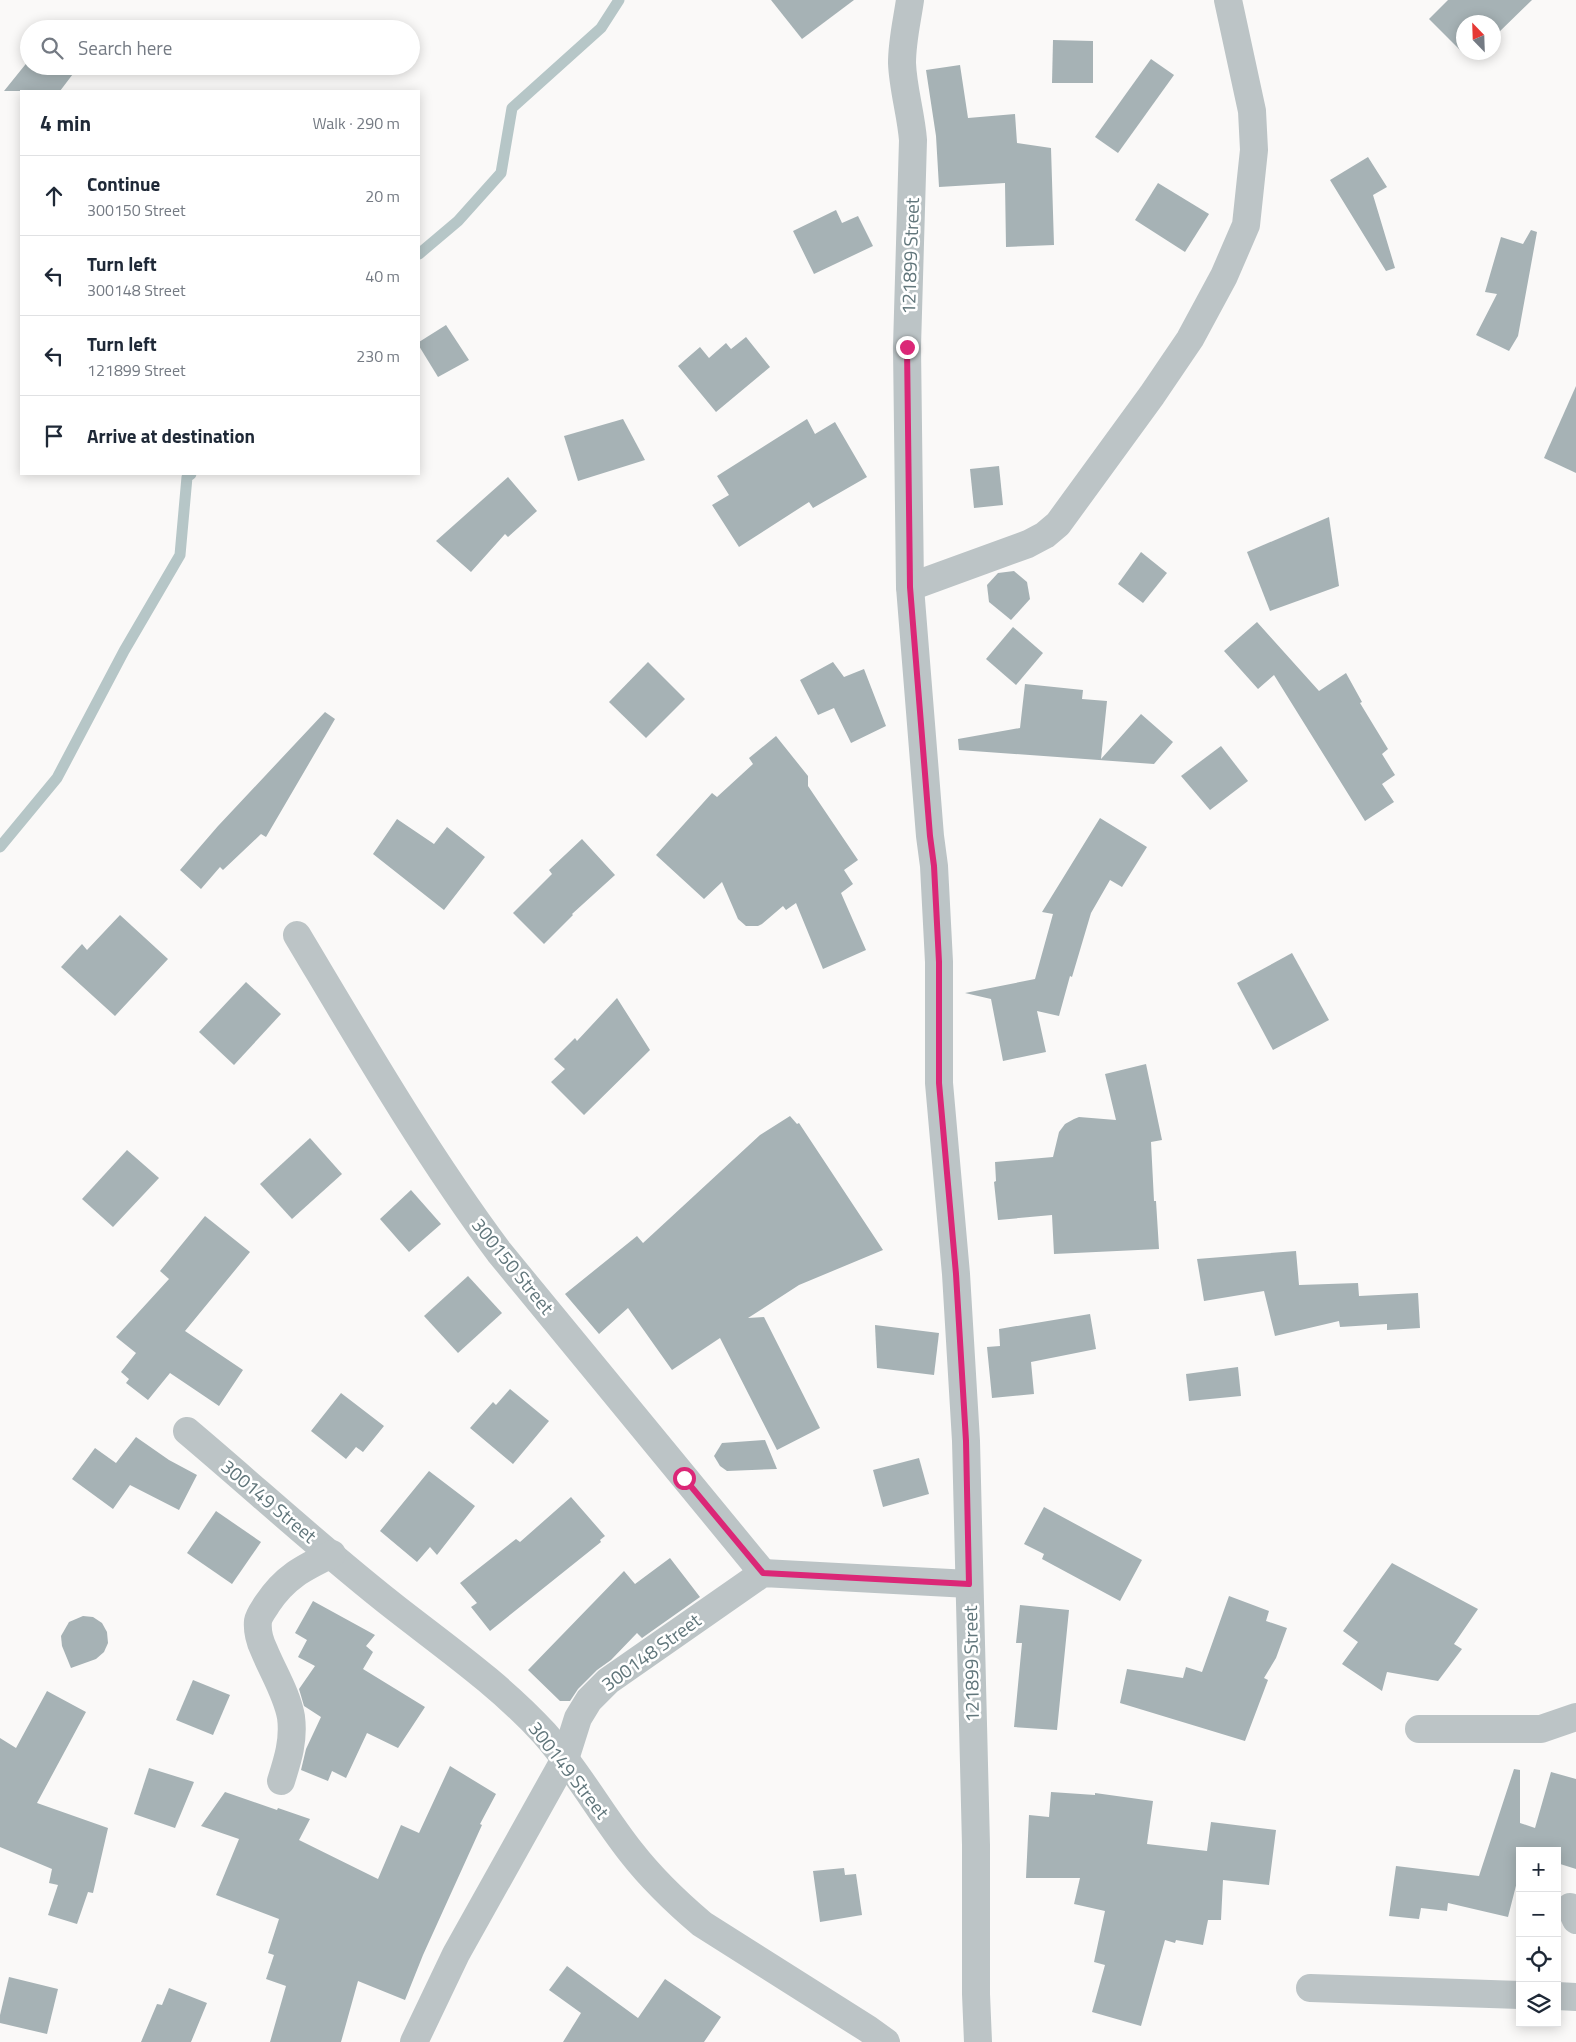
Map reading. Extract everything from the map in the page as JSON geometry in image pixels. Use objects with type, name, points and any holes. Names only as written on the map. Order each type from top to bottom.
[{"type":"street","name":"121899 Street","points":[[910,0],[902,62],[904,85],[912,119],[913,140],[907,347],[910,587],[934,866],[939,962],[939,1083],[957,1284],[966,1441],[976,1845],[976,1994],[978,2042]]},
{"type":"street","points":[[910,587],[1028,544],[1045,535],[1058,524],[1152,395],[1190,339],[1211,300],[1246,225],[1254,150],[1252,111],[1228,0]]},
{"type":"street","name":"300150 Street","points":[[296,935],[399,1106],[472,1216],[499,1252],[763,1573]]},
{"type":"street","name":"300149 Street","points":[[187,1431],[397,1609],[470,1665],[544,1733],[565,1759],[630,1850],[662,1888],[682,1907],[702,1924],[886,2042]]},
{"type":"street","points":[[281,1781],[291,1748],[290,1717],[285,1696],[263,1648],[258,1618],[276,1591],[292,1575],[302,1568],[332,1554]]},
{"type":"street","points":[[763,1573],[969,1584]]},
{"type":"street","name":"300148 Street","points":[[414,2042],[456,1954],[565,1759],[578,1718],[590,1700],[608,1681],[763,1573]]},
{"type":"street","points":[[1419,1729],[1541,1729],[1576,1717]]},
{"type":"street","points":[[1310,1988],[1516,1995]]},
{"type":"street","points":[[1561,1996],[1576,1997]]},
{"type":"building","points":[[771,0],[854,0],[802,39]]},
{"type":"building","points":[[1448,0],[1532,0],[1501,30],[1501,15],[1456,15],[1456,46],[1429,19]]},
{"type":"building","points":[[1053,40],[1093,41],[1093,83],[1052,83]]},
{"type":"building","points":[[1151,59],[1174,75],[1118,153],[1095,137]]},
{"type":"building","points":[[960,65],[968,118],[1015,114],[1017,143],[1051,148],[1054,245],[1006,247],[1005,183],[939,187],[936,136],[926,70]]},
{"type":"building","points":[[20,71],[20,75],[72,75],[61,90],[4,91]]},
{"type":"building","points":[[1368,157],[1387,187],[1373,195],[1395,268],[1386,271],[1330,180]]},
{"type":"building","points":[[1158,183],[1209,214],[1185,252],[1135,220]]},
{"type":"building","points":[[836,210],[842,223],[858,216],[873,246],[814,274],[793,231]]},
{"type":"building","points":[[1531,230],[1537,232],[1518,336],[1509,351],[1476,335],[1497,294],[1485,292],[1501,237],[1523,244]]},
{"type":"building","points":[[446,325],[469,360],[438,377],[420,348],[420,341]]},
{"type":"building","points":[[746,337],[770,367],[716,412],[678,366],[700,347],[709,358],[726,343],[731,349]]},
{"type":"building","points":[[1576,386],[1576,473],[1544,458]]},
{"type":"building","points":[[623,419],[645,460],[578,481],[564,436]]},
{"type":"building","points":[[807,419],[815,434],[835,422],[867,477],[813,508],[809,502],[739,547],[712,505],[729,495],[717,476]]},
{"type":"building","points":[[999,466],[1003,505],[974,508],[970,469]]},
{"type":"building","points":[[508,477],[537,511],[508,537],[505,534],[471,572],[436,541]]},
{"type":"building","points":[[1329,517],[1339,586],[1270,611],[1247,552]]},
{"type":"building","points":[[1141,552],[1167,573],[1143,603],[1118,584]]},
{"type":"building","points":[[1014,571],[1027,582],[1030,599],[1011,620],[989,602],[987,585],[998,573]]},
{"type":"building","points":[[1257,622],[1319,691],[1346,673],[1362,702],[1360,703],[1388,749],[1382,754],[1395,775],[1382,784],[1394,802],[1365,821],[1274,675],[1258,689],[1224,651]]},
{"type":"building","points":[[1013,627],[1043,653],[1016,685],[986,659]]},
{"type":"building","points":[[648,662],[685,699],[646,738],[609,702]]},
{"type":"building","points":[[833,662],[844,677],[864,669],[886,726],[851,743],[834,708],[818,715],[800,680]]},
{"type":"building","points":[[1025,684],[1083,690],[1082,699],[1107,701],[1101,759],[1141,714],[1173,742],[1154,764],[959,750],[958,739],[1020,728]]},
{"type":"building","points":[[325,712],[335,719],[266,837],[261,834],[223,870],[220,867],[201,889],[180,870],[218,826]]},
{"type":"building","points":[[776,736],[808,776],[808,786],[858,860],[844,870],[853,884],[841,893],[866,950],[823,969],[796,903],[786,910],[783,906],[758,926],[746,926],[738,919],[722,882],[704,899],[656,855],[712,793],[717,797],[753,764],[749,758]]},
{"type":"building","points":[[1221,746],[1248,781],[1210,810],[1181,776]]},
{"type":"building","points":[[1100,818],[1147,847],[1122,887],[1110,880],[1091,913],[1059,1016],[1037,1011],[1046,1052],[1003,1061],[991,999],[965,993],[1035,979],[1053,914],[1042,912]]},
{"type":"building","points":[[397,819],[434,844],[447,827],[485,857],[444,910],[373,854]]},
{"type":"building","points":[[582,839],[615,875],[572,914],[544,944],[513,913],[552,874],[549,870]]},
{"type":"building","points":[[120,915],[168,959],[115,1016],[61,967],[82,944],[87,950]]},
{"type":"building","points":[[1292,953],[1329,1020],[1273,1050],[1237,983]]},
{"type":"building","points":[[246,982],[281,1014],[234,1065],[199,1032]]},
{"type":"building","points":[[617,998],[650,1050],[584,1115],[551,1082],[565,1069],[554,1059],[575,1038],[577,1041]]},
{"type":"building","points":[[1146,1064],[1162,1140],[1151,1142],[1159,1249],[1054,1254],[1052,1215],[998,1220],[994,1182],[996,1181],[995,1162],[1053,1157],[1059,1132],[1065,1124],[1079,1117],[1116,1120],[1105,1074]]},
{"type":"building","points":[[790,1116],[797,1124],[799,1123],[883,1250],[799,1285],[748,1318],[764,1317],[820,1428],[777,1450],[720,1338],[672,1370],[628,1308],[599,1334],[565,1294],[637,1236],[643,1243],[760,1135]]},
{"type":"building","points":[[310,1138],[342,1174],[292,1219],[260,1184]]},
{"type":"building","points":[[127,1150],[159,1178],[113,1227],[82,1199]]},
{"type":"building","points":[[411,1190],[441,1224],[409,1252],[380,1219]]},
{"type":"building","points":[[205,1216],[250,1252],[185,1331],[243,1370],[219,1406],[170,1373],[148,1400],[126,1383],[129,1379],[121,1372],[136,1353],[116,1337],[169,1279],[160,1271]]},
{"type":"building","points":[[1296,1251],[1299,1285],[1358,1283],[1359,1296],[1418,1293],[1420,1328],[1387,1330],[1387,1324],[1340,1327],[1339,1321],[1275,1336],[1264,1291],[1204,1301],[1197,1259]]},
{"type":"building","points":[[468,1276],[502,1313],[458,1353],[424,1316]]},
{"type":"building","points":[[1090,1314],[1096,1349],[1031,1362],[1034,1394],[992,1398],[987,1347],[1000,1346],[999,1329]]},
{"type":"building","points":[[875,1325],[939,1333],[934,1375],[877,1368]]},
{"type":"building","points":[[1238,1367],[1241,1396],[1189,1401],[1186,1374]]},
{"type":"building","points":[[510,1389],[549,1421],[513,1464],[470,1428],[493,1402],[496,1405]]},
{"type":"building","points":[[341,1393],[384,1426],[363,1452],[356,1447],[346,1459],[311,1431]]},
{"type":"building","points":[[136,1437],[169,1460],[197,1475],[179,1510],[130,1485],[113,1509],[72,1479],[95,1448],[116,1463]]},
{"type":"building","points":[[765,1440],[777,1469],[727,1471],[720,1466],[714,1456],[722,1443]]},
{"type":"building","points":[[919,1458],[929,1494],[883,1507],[873,1470]]},
{"type":"building","points":[[429,1471],[475,1506],[437,1555],[430,1547],[417,1562],[380,1531]]},
{"type":"building","points":[[571,1497],[605,1536],[600,1540],[601,1542],[490,1631],[471,1607],[477,1603],[460,1583],[516,1539],[520,1542]]},
{"type":"building","points":[[1044,1507],[1142,1560],[1120,1601],[1042,1559],[1044,1554],[1024,1544]]},
{"type":"building","points":[[216,1511],[261,1542],[232,1584],[187,1553]]},
{"type":"building","points":[[670,1558],[700,1597],[642,1638],[637,1633],[611,1660],[597,1670],[578,1689],[570,1701],[560,1701],[528,1670],[624,1571],[635,1584]]},
{"type":"building","points":[[1392,1563],[1478,1609],[1454,1644],[1462,1649],[1438,1681],[1387,1672],[1382,1691],[1342,1664],[1358,1642],[1343,1631]]},
{"type":"building","points":[[1229,1596],[1269,1611],[1266,1621],[1287,1628],[1276,1658],[1264,1678],[1268,1680],[1245,1741],[1120,1703],[1127,1669],[1183,1678],[1186,1667],[1202,1672]]},
{"type":"building","points":[[313,1601],[375,1635],[366,1646],[373,1652],[363,1669],[425,1707],[398,1748],[367,1733],[346,1778],[332,1771],[328,1781],[301,1770],[306,1749],[321,1717],[304,1706],[299,1689],[315,1666],[298,1657],[307,1640],[295,1633]]},
{"type":"building","points":[[1020,1605],[1069,1610],[1057,1730],[1014,1727],[1022,1643],[1016,1643]]},
{"type":"building","points":[[83,1616],[93,1617],[102,1623],[107,1632],[108,1643],[104,1652],[96,1659],[71,1668],[62,1646],[61,1636],[69,1622]]},
{"type":"building","points":[[193,1680],[230,1695],[213,1735],[176,1720]]},
{"type":"building","points":[[47,1691],[86,1712],[37,1803],[108,1828],[93,1893],[88,1892],[77,1924],[48,1915],[58,1885],[49,1883],[52,1869],[0,1847],[0,1738],[16,1748]]},
{"type":"building","points":[[450,1766],[496,1794],[480,1824],[482,1825],[423,1955],[405,2000],[358,1981],[341,2042],[270,2042],[286,1986],[266,1979],[274,1955],[268,1953],[279,1919],[216,1895],[239,1839],[201,1826],[225,1792],[310,1819],[299,1840],[378,1879],[401,1825],[419,1833]]},
{"type":"building","points":[[149,1768],[194,1782],[175,1828],[134,1814]]},
{"type":"building","points":[[1514,1769],[1520,1770],[1520,1823],[1535,1828],[1551,1772],[1576,1779],[1576,1869],[1561,1864],[1561,1847],[1516,1847],[1516,1886],[1508,1917],[1448,1903],[1447,1911],[1421,1908],[1419,1919],[1389,1916],[1396,1866],[1479,1876]]},
{"type":"building","points":[[1051,1792],[1095,1795],[1095,1793],[1153,1801],[1147,1844],[1207,1851],[1211,1822],[1276,1830],[1269,1885],[1223,1880],[1221,1920],[1208,1920],[1203,1945],[1176,1940],[1175,1943],[1165,1940],[1141,2026],[1092,2012],[1105,1965],[1094,1962],[1105,1911],[1074,1904],[1080,1878],[1026,1878],[1029,1815],[1049,1817]]},
{"type":"building","points":[[844,1868],[845,1875],[856,1874],[862,1915],[820,1922],[813,1871]]},
{"type":"building","points":[[567,1966],[638,2018],[665,1979],[721,2017],[704,2042],[563,2042],[581,2013],[549,1990]]},
{"type":"building","points":[[9,1977],[58,1989],[47,2034],[0,2023],[0,2015]]},
{"type":"building","points":[[169,1988],[207,2003],[191,2042],[141,2042],[157,2004],[162,2005]]},
{"type":"waterway","points":[[420,253],[458,221],[501,173],[512,108],[601,28],[619,0]]},
{"type":"waterway","points":[[0,847],[57,778],[124,651],[180,555],[187,477],[190,475]]},
{"type":"route","points":[[684,1478],[763,1573],[969,1584],[966,1441],[956,1274],[939,1083],[939,962],[934,866],[910,587],[907,347]]}]
